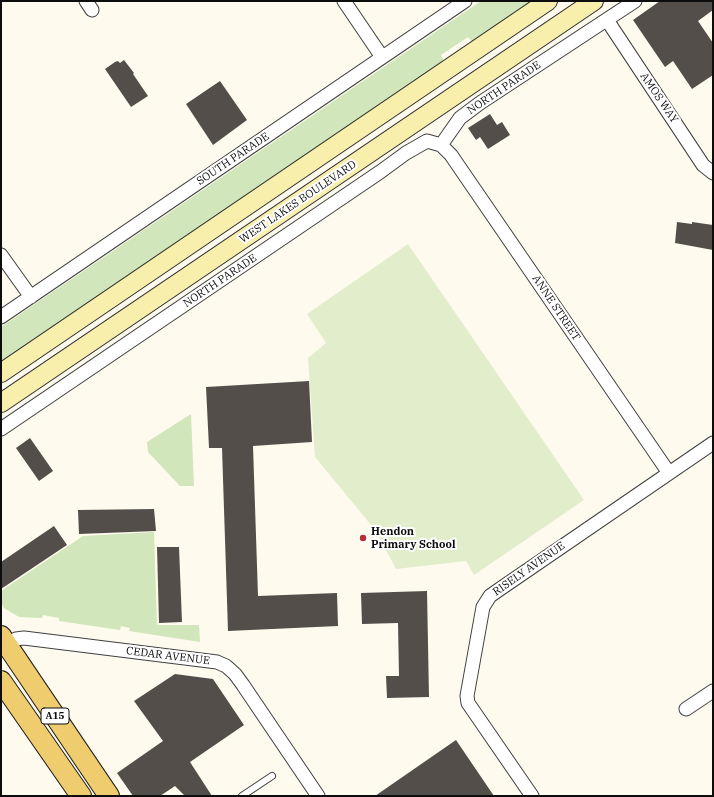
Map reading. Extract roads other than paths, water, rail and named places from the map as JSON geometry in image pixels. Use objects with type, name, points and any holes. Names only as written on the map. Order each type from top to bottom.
[{"type":"main road","points":[[1,373],[548,1]]},
{"type":"main road","name":"WEST LAKES BOULEVARD","points":[[1,403],[594,1]]},
{"type":"main road","name":"A15","points":[[3,642],[110,796]]},
{"type":"main road","name":"A15","points":[[1,681],[81,796]]},
{"type":"street","points":[[344,1],[382,57]]},
{"type":"street","name":"SOUTH PARADE","points":[[1,317],[465,1]]},
{"type":"street","name":"NORTH PARADE","points":[[1,430],[406,153],[427,141],[441,145],[460,118],[465,114],[635,1]]},
{"type":"street","name":"AMOS WAY","points":[[607,20],[703,165],[713,173]]},
{"type":"street","name":"ANNE STREET","points":[[441,145],[451,155],[669,473]]},
{"type":"street","points":[[353,165],[380,172]]},
{"type":"street","points":[[1,255],[30,297]]},
{"type":"street","points":[[36,380],[60,390]]},
{"type":"street","name":"RISELY AVENUE","points":[[532,796],[468,703],[466,696],[483,606],[490,596],[713,443]]},
{"type":"street","name":"CEDAR AVENUE","points":[[3,642],[24,638],[217,662],[226,666],[235,674],[243,685],[318,796]]},
{"type":"street","points":[[686,709],[713,690]]},
{"type":"lane","points":[[242,796],[272,776]]},
{"type":"place","name":"Hendon Primary School","points":[[363,538]]}]
